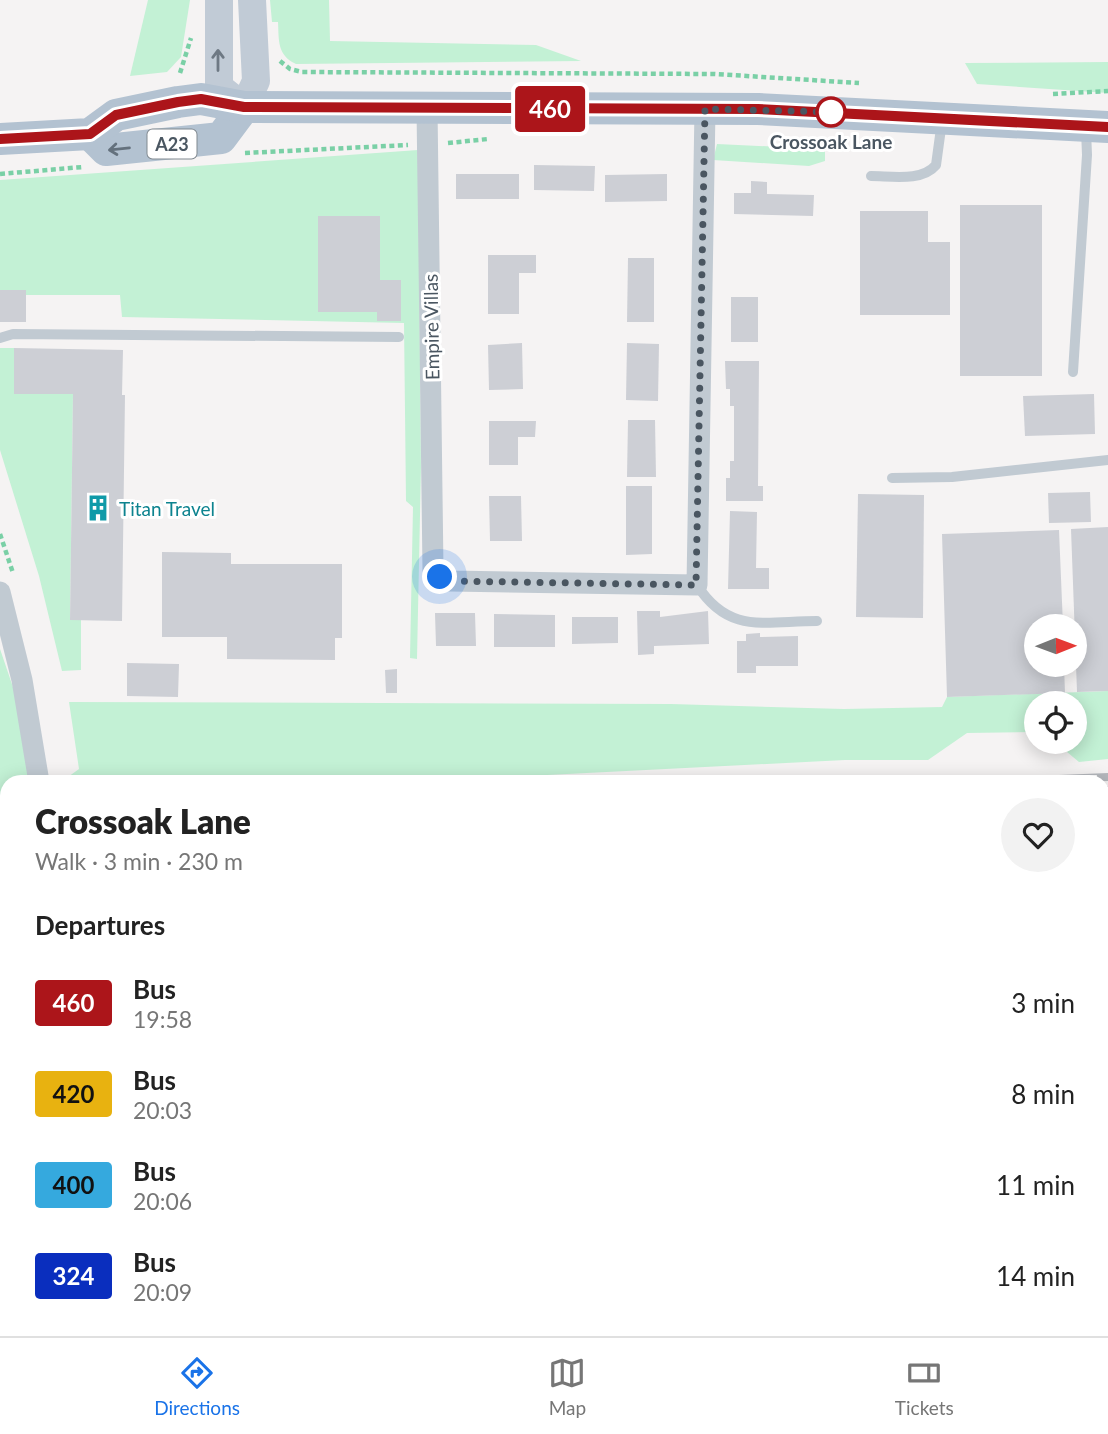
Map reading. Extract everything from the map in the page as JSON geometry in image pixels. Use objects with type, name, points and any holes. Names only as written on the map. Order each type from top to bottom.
[{"type":"main road","name":"A23","points":[[0,139],[90,134],[116,115],[201,99],[244,107],[705,109],[1097,127]]},
{"type":"street","points":[[219,0],[219,87],[244,107],[256,81],[252,0]]},
{"type":"street","name":"Empire Villas","points":[[427,108],[433,570],[450,581],[696,585]]},
{"type":"street","points":[[696,585],[705,109]]},
{"type":"street","points":[[0,592],[22,680],[38,775]]},
{"type":"lane","points":[[871,176],[922,175],[931,171],[936,165],[942,118]]},
{"type":"lane","points":[[1073,372],[1087,155],[1097,127]]},
{"type":"lane","points":[[0,338],[13,334],[399,337]]},
{"type":"lane","points":[[892,478],[953,477],[1108,460]]},
{"type":"lane","points":[[696,585],[714,608],[737,621],[817,621]]},
{"type":"path","points":[[176,82],[193,33]]},
{"type":"path","points":[[275,57],[290,69],[302,72],[715,74],[867,84]]},
{"type":"path","points":[[1043,94],[1108,91]]},
{"type":"path","points":[[235,154],[497,138]]},
{"type":"path","points":[[0,173],[95,166]]},
{"type":"green space","points":[[148,0],[190,0],[181,57],[167,72],[130,76]]},
{"type":"green space","points":[[270,0],[329,0],[330,41],[536,45],[581,61],[296,64],[282,52],[278,22],[272,22]]},
{"type":"green space","points":[[1108,62],[1108,93],[977,84],[965,63]]},
{"type":"green space","points":[[717,144],[825,149],[825,161],[809,166],[713,160]]},
{"type":"green space","points":[[418,150],[421,467],[417,659],[410,658],[413,507],[406,501],[404,323],[122,317],[120,295],[26,295],[26,290],[0,290],[0,180]]},
{"type":"green space","points":[[0,348],[14,348],[14,393],[73,394],[70,620],[81,620],[81,670],[62,671],[39,576],[0,450]]},
{"type":"green space","points":[[0,649],[15,693],[29,775],[0,775]]},
{"type":"green space","points":[[1108,691],[1108,759],[1079,762],[1069,754],[1087,754],[1087,692]]},
{"type":"green space","points":[[1024,694],[1024,732],[967,733],[928,760],[845,760],[549,775],[71,775],[79,769],[69,702],[671,704],[844,709],[942,707],[947,697]]},
{"type":"building","points":[[534,165],[595,166],[594,191],[534,190]]},
{"type":"building","points":[[456,174],[519,174],[519,199],[456,199]]},
{"type":"building","points":[[667,174],[667,201],[605,202],[605,175]]},
{"type":"building","points":[[751,181],[767,182],[767,194],[814,195],[813,216],[734,214],[734,193],[751,193]]},
{"type":"building","points":[[960,205],[1042,205],[1042,376],[960,376]]},
{"type":"building","points":[[860,211],[928,211],[928,242],[950,242],[950,315],[860,315]]},
{"type":"building","points":[[318,216],[380,216],[380,280],[401,280],[401,321],[377,321],[377,312],[318,312]]},
{"type":"building","points":[[488,255],[536,255],[536,273],[519,273],[519,314],[488,314]]},
{"type":"building","points":[[628,258],[654,258],[654,322],[627,322]]},
{"type":"building","points":[[0,290],[26,290],[26,322],[0,322]]},
{"type":"building","points":[[731,297],[758,297],[758,342],[731,342]]},
{"type":"building","points":[[522,343],[523,389],[489,390],[488,345]]},
{"type":"building","points":[[627,343],[659,344],[658,401],[626,400]]},
{"type":"building","name":"Titan Travel","points":[[14,348],[123,350],[122,395],[125,395],[122,621],[70,620],[73,394],[14,394]]},
{"type":"building","points":[[725,361],[759,361],[758,486],[763,486],[763,501],[726,501],[726,478],[730,478],[730,461],[734,461],[734,406],[730,406],[730,389],[726,389]]},
{"type":"building","points":[[1094,394],[1095,434],[1025,436],[1023,396]]},
{"type":"building","points":[[628,420],[655,420],[656,477],[627,477]]},
{"type":"building","points":[[489,421],[536,421],[535,437],[518,437],[518,465],[489,465]]},
{"type":"building","points":[[626,486],[652,486],[652,554],[626,555]]},
{"type":"building","points":[[1090,492],[1091,522],[1049,523],[1048,493]]},
{"type":"building","points":[[858,494],[924,495],[923,618],[856,617]]},
{"type":"building","points":[[489,496],[521,496],[522,541],[490,541]]},
{"type":"building","points":[[730,511],[757,512],[756,568],[769,568],[769,589],[728,589]]},
{"type":"building","points":[[1108,527],[1108,691],[1077,691],[1076,677],[1087,677],[1087,614],[1074,614],[1071,529]]},
{"type":"building","points":[[1059,530],[1062,614],[1024,614],[1024,677],[1064,677],[1065,691],[947,697],[942,534]]},
{"type":"building","points":[[162,552],[231,553],[231,564],[342,564],[342,638],[335,638],[335,660],[227,659],[227,637],[162,637]]},
{"type":"building","points":[[637,611],[660,611],[660,617],[708,611],[709,644],[654,646],[654,654],[638,655]]},
{"type":"building","points":[[435,613],[475,613],[476,646],[436,646]]},
{"type":"building","points":[[494,614],[555,615],[555,647],[494,647]]},
{"type":"building","points":[[572,617],[618,617],[618,643],[572,644]]},
{"type":"building","points":[[760,633],[760,637],[798,636],[798,666],[756,666],[756,673],[737,673],[737,641],[746,641],[746,634]]},
{"type":"building","points":[[127,663],[179,664],[178,697],[127,696]]},
{"type":"building","points":[[397,669],[397,693],[386,693],[385,670]]},
{"type":"bus line","name":"460","points":[[0,139],[90,134],[116,115],[201,99],[244,107],[758,109],[1108,127]]},
{"type":"place","name":"Crossoak Lane","points":[[831,112]]},
{"type":"place","name":"Titan Travel","points":[[98,508]]},
{"type":"route","points":[[440,577],[450,581],[696,585],[705,109],[831,112]]}]
